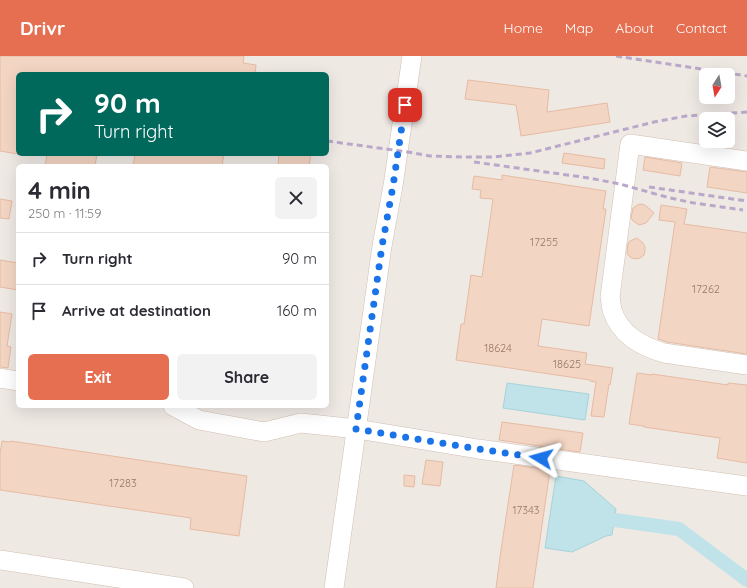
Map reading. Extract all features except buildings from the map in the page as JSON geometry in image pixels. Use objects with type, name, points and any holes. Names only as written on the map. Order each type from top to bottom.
[{"type":"lane","points":[[334,588],[382,246],[393,186],[412,56]]},
{"type":"lane","points":[[747,161],[630,144],[610,297],[612,310],[625,333],[639,343],[664,353],[747,366]]},
{"type":"lane","points":[[0,378],[16,381]]},
{"type":"lane","points":[[177,408],[200,420],[264,432],[301,423],[356,429],[478,449],[747,486]]},
{"type":"lane","points":[[0,560],[184,588]]},
{"type":"shaded area","points":[[0,56],[747,56],[747,588],[0,588]]},
{"type":"water","points":[[507,383],[589,394],[585,420],[503,408]]},
{"type":"water","points":[[556,476],[584,481],[616,509],[612,535],[606,536],[572,552],[545,548]]},
{"type":"waterway","points":[[615,520],[679,529],[747,580]]},
{"type":"railway","points":[[616,56],[747,76]]},
{"type":"railway","points":[[329,141],[430,156],[493,157],[530,153],[654,122],[686,116],[747,112]]},
{"type":"railway","points":[[474,162],[589,178],[620,184],[694,203],[743,210]]},
{"type":"railway","points":[[649,187],[747,201]]},
{"type":"route","points":[[405,105],[382,246],[356,429],[541,458]]}]
